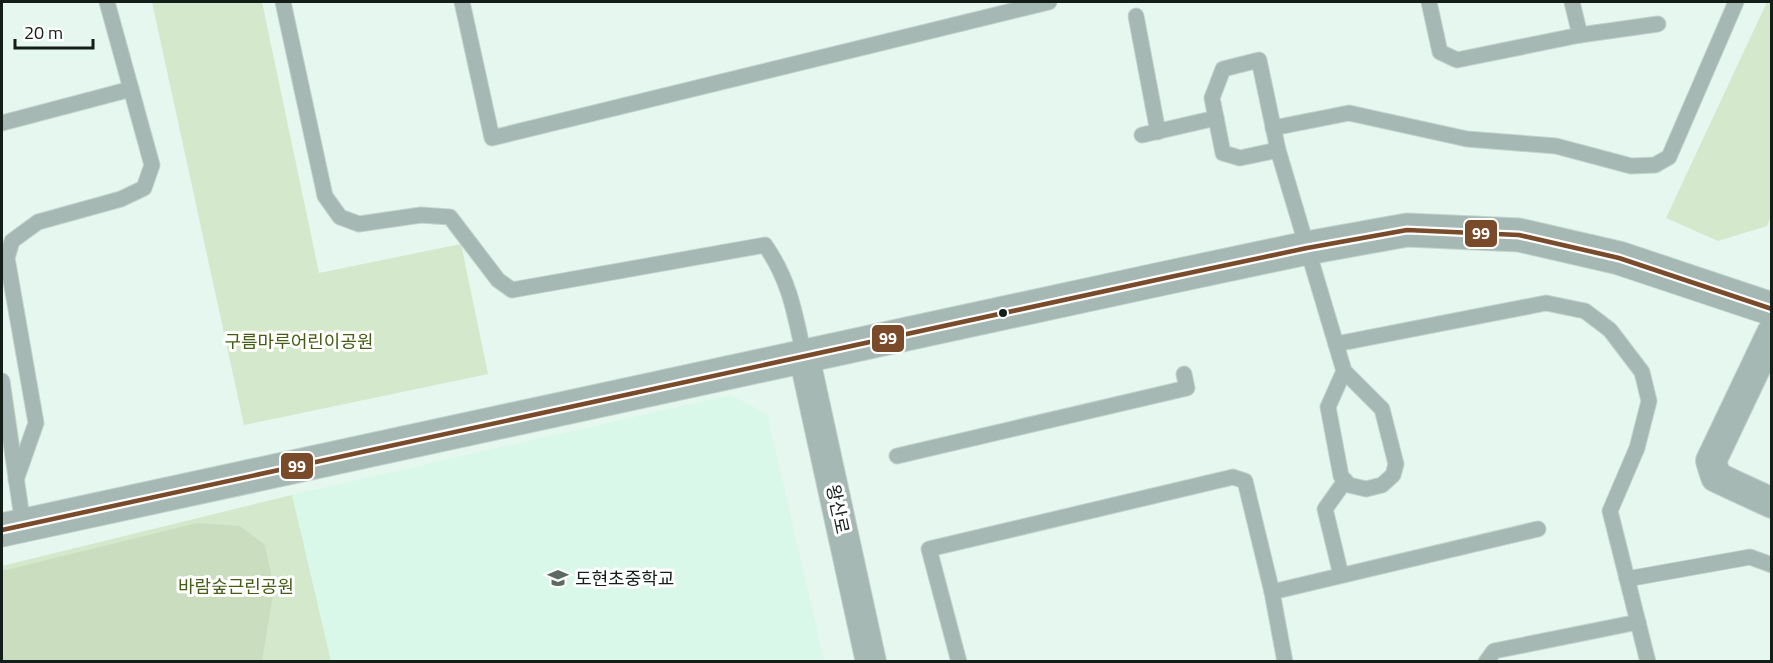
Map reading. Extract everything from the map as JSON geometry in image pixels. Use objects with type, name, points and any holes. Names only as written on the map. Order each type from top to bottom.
[{"type":"street","points":[[12,528],[1307,248],[1407,230],[1519,235],[1619,258],[1772,309]]},
{"type":"street","points":[[1772,333],[1712,461],[1716,477],[1772,503]]},
{"type":"street","name":"왕산로","points":[[804,356],[871,662]]},
{"type":"lane","points":[[12,528],[16,480],[36,423],[7,258],[12,241],[38,222],[121,199],[144,188],[152,165],[106,2]]},
{"type":"lane","points":[[283,2],[325,196],[340,217],[359,224],[421,215],[450,217],[498,280],[512,290],[765,245],[776,260],[790,290],[804,356]]},
{"type":"lane","points":[[462,2],[492,138],[1049,2]]},
{"type":"lane","points":[[1428,2],[1440,52],[1457,60],[1580,35],[1658,24]]},
{"type":"lane","points":[[1572,2],[1580,35]]},
{"type":"lane","points":[[1274,128],[1349,113],[1467,140],[1556,146],[1630,166],[1655,165],[1670,157],[1736,2]]},
{"type":"lane","points":[[1136,16],[1158,132]]},
{"type":"lane","points":[[1278,150],[1240,159],[1223,153],[1212,98],[1223,69],[1259,60],[1278,150],[1344,371],[1382,409],[1396,464],[1393,475],[1382,484],[1366,489],[1350,485],[1341,476],[1328,407],[1344,371]]},
{"type":"lane","points":[[2,123],[131,88]]},
{"type":"lane","points":[[1143,135],[1216,118]]},
{"type":"lane","points":[[1336,344],[1546,303],[1585,310],[1610,330],[1642,372],[1648,401],[1637,448],[1610,511],[1648,662]]},
{"type":"lane","points":[[897,456],[1187,388],[1184,374]]},
{"type":"lane","points":[[2,381],[4,412],[16,480]]},
{"type":"lane","points":[[959,662],[929,549],[1233,477],[1245,481],[1272,592],[1285,662]]},
{"type":"lane","points":[[1341,576],[1325,509],[1345,481]]},
{"type":"lane","points":[[1272,592],[1538,529]]},
{"type":"lane","points":[[1627,579],[1750,557],[1772,565]]},
{"type":"lane","points":[[1486,662],[1494,651],[1638,622]]},
{"type":"shaded area","name":"도현초중학교","points":[[731,395],[767,414],[824,661],[331,661],[292,495]]},
{"type":"green space","name":"구름마루어린이공원","points":[[152,2],[262,2],[319,273],[461,244],[488,374],[244,425]]},
{"type":"green space","points":[[1767,2],[1772,2],[1771,216],[1767,226],[1718,241],[1666,218]]},
{"type":"green space","name":"바람숲근린공원","points":[[292,495],[331,661],[2,661],[2,566]]},
{"type":"green space","name":"바람숲근린공원","points":[[197,523],[240,526],[265,545],[274,589],[262,661],[2,661],[2,571]]},
{"type":"transit line","name":"99","points":[[2,530],[1170,277],[1407,230],[1519,235],[1619,258],[1772,309]]},
{"type":"place","name":"도현초중학교","points":[[558,578]]}]
